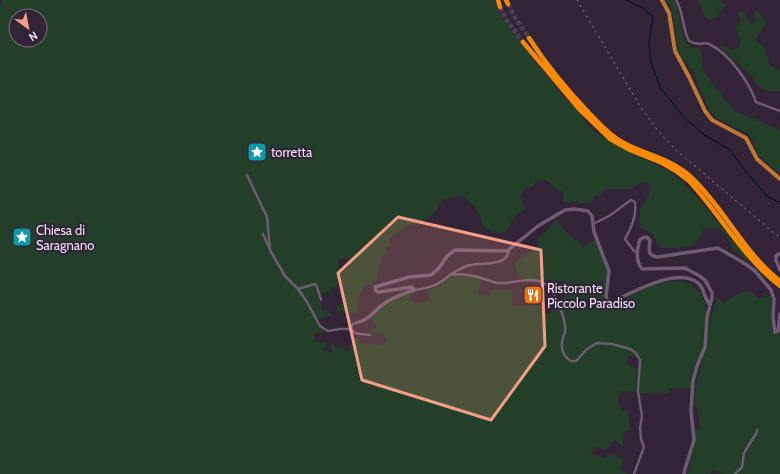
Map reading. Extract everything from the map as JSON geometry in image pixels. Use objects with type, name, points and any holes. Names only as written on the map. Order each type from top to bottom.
[{"type":"highway","points":[[498,0],[500,7]]},
{"type":"highway","points":[[529,38],[544,65]]},
{"type":"highway","points":[[523,42],[582,108],[622,142],[664,159],[688,174],[701,187],[768,273],[780,286]]},
{"type":"highway","points":[[768,273],[780,281]]},
{"type":"main road","points":[[662,0],[669,13],[674,51],[689,77],[705,111],[712,120],[746,138],[757,159],[780,179]]},
{"type":"street","points":[[676,0],[679,5],[685,34],[689,41],[699,45],[706,42],[716,48],[736,67],[750,88],[756,102],[780,111]]},
{"type":"street","points":[[247,175],[267,217],[270,250]]},
{"type":"street","points":[[593,224],[609,216],[631,200],[635,202],[636,209],[631,228],[626,239],[634,251],[637,252]]},
{"type":"street","points":[[352,329],[352,325],[370,317],[378,308],[397,295],[434,286],[451,274],[468,266],[502,260],[516,242],[538,226],[565,210],[574,209],[589,211],[592,216],[596,238],[609,271],[606,296],[608,304],[612,304],[622,297],[664,280],[680,278],[690,279],[698,284],[710,305]]},
{"type":"street","points":[[263,234],[270,250],[285,276],[298,289],[320,326],[328,331],[352,329]]},
{"type":"street","points":[[684,474],[693,444],[691,405],[693,381],[697,366],[705,347],[712,297],[711,289],[705,280],[682,267],[644,270],[640,267],[638,262],[637,252],[640,239],[645,237],[648,238],[650,241],[648,249],[649,254],[657,257],[718,248],[744,263],[755,272],[771,290],[774,299],[773,317],[775,332],[778,331],[780,314]]},
{"type":"street","points":[[414,290],[412,287],[379,292],[374,289],[375,287],[409,277],[431,275],[438,269],[448,255],[455,250],[466,249],[502,252],[509,250]]},
{"type":"street","points":[[780,253],[776,256],[776,260],[780,270]]},
{"type":"street","points":[[451,274],[462,274],[483,278],[496,283],[535,281],[544,283],[549,287],[559,304],[565,332],[562,339],[562,349],[566,358],[571,362],[576,361],[587,349],[597,342],[630,349],[636,353],[640,360],[638,391],[642,416],[640,428],[641,439],[644,447],[634,474]]},
{"type":"street","points":[[298,289],[315,284],[321,300]]},
{"type":"street","points":[[352,329],[357,335],[370,335]]},
{"type":"street","points":[[735,474],[742,467],[744,453],[757,430]]},
{"type":"highlighted area","points":[[398,217],[541,250],[545,346],[491,420],[362,380],[338,273]]},
{"type":"green space","points":[[2,0],[495,0],[497,8],[507,25],[587,124],[594,131],[615,145],[672,172],[699,199],[753,266],[733,250],[729,239],[719,228],[705,228],[693,246],[661,248],[657,244],[653,234],[639,227],[640,208],[649,195],[649,184],[640,183],[631,189],[606,189],[599,196],[595,195],[591,203],[563,202],[563,192],[544,180],[535,181],[534,186],[525,188],[520,197],[525,209],[516,217],[505,233],[492,232],[484,227],[476,208],[460,195],[441,201],[437,210],[425,221],[405,227],[389,239],[391,246],[386,248],[387,253],[380,257],[382,261],[379,266],[378,278],[373,281],[372,284],[366,285],[362,290],[357,302],[357,313],[342,311],[337,312],[336,305],[343,304],[343,299],[340,297],[339,273],[349,267],[348,259],[338,259],[339,271],[337,288],[331,287],[331,291],[318,295],[323,311],[330,311],[332,316],[315,319],[319,327],[324,331],[322,333],[315,333],[314,342],[325,342],[328,344],[323,350],[331,353],[332,349],[330,345],[333,344],[337,349],[341,346],[347,352],[350,349],[352,339],[357,338],[360,343],[384,345],[387,340],[383,333],[373,334],[368,332],[377,327],[371,318],[383,306],[403,294],[409,293],[412,301],[419,303],[430,300],[427,291],[440,286],[454,275],[481,279],[478,294],[489,296],[492,289],[511,290],[513,306],[539,305],[546,315],[562,304],[567,282],[518,278],[515,262],[539,246],[537,239],[546,232],[555,220],[575,241],[578,239],[583,247],[595,240],[607,270],[604,300],[608,306],[612,306],[643,290],[671,281],[686,283],[698,290],[705,303],[706,312],[702,350],[693,373],[691,388],[669,388],[669,393],[640,393],[640,357],[628,356],[627,363],[630,367],[637,368],[636,392],[621,391],[617,402],[622,410],[628,411],[630,430],[623,432],[623,446],[614,440],[606,450],[594,447],[591,453],[603,458],[614,453],[624,460],[620,469],[628,474],[0,474],[0,6]]},
{"type":"green space","points":[[665,0],[674,0],[679,15],[683,36],[687,43],[692,47],[700,48],[704,71],[714,86],[735,111],[780,130],[780,174],[758,155],[750,135],[716,118],[709,110],[692,71],[679,54],[672,11],[669,3]]},
{"type":"green space","points":[[697,0],[718,0],[727,5],[721,10],[718,17],[709,19],[704,14]]},
{"type":"green space","points":[[757,10],[765,24],[756,39],[765,49],[770,65],[780,72],[780,91],[768,91],[761,88],[749,74],[719,46],[732,50],[737,49],[741,41],[736,30],[736,26],[742,21],[738,14],[740,11],[744,13],[751,24],[755,21],[754,13]]},
{"type":"green space","points":[[748,290],[759,298],[771,296],[772,330],[778,335],[780,333],[780,474],[721,474],[713,470],[711,474],[687,474],[695,441],[694,430],[700,429],[698,410],[694,405],[697,380],[706,347],[710,319],[716,302],[716,296],[723,303]]},
{"type":"waterway","points":[[626,0],[643,8],[653,17],[649,44],[651,63],[661,89],[684,117],[704,135],[729,149],[767,196],[780,203]]},
{"type":"tunnel","points":[[508,4],[514,16],[529,38]]},
{"type":"tunnel","points":[[500,7],[508,22],[523,42]]},
{"type":"railway","points":[[577,0],[640,106],[658,131],[676,150],[780,238]]},
{"type":"place","name":"torretta","points":[[257,152]]},
{"type":"place","name":"Chiesa di Saragnano","points":[[22,237]]},
{"type":"place","name":"Ristorante Piccolo Paradiso","points":[[533,295]]}]
